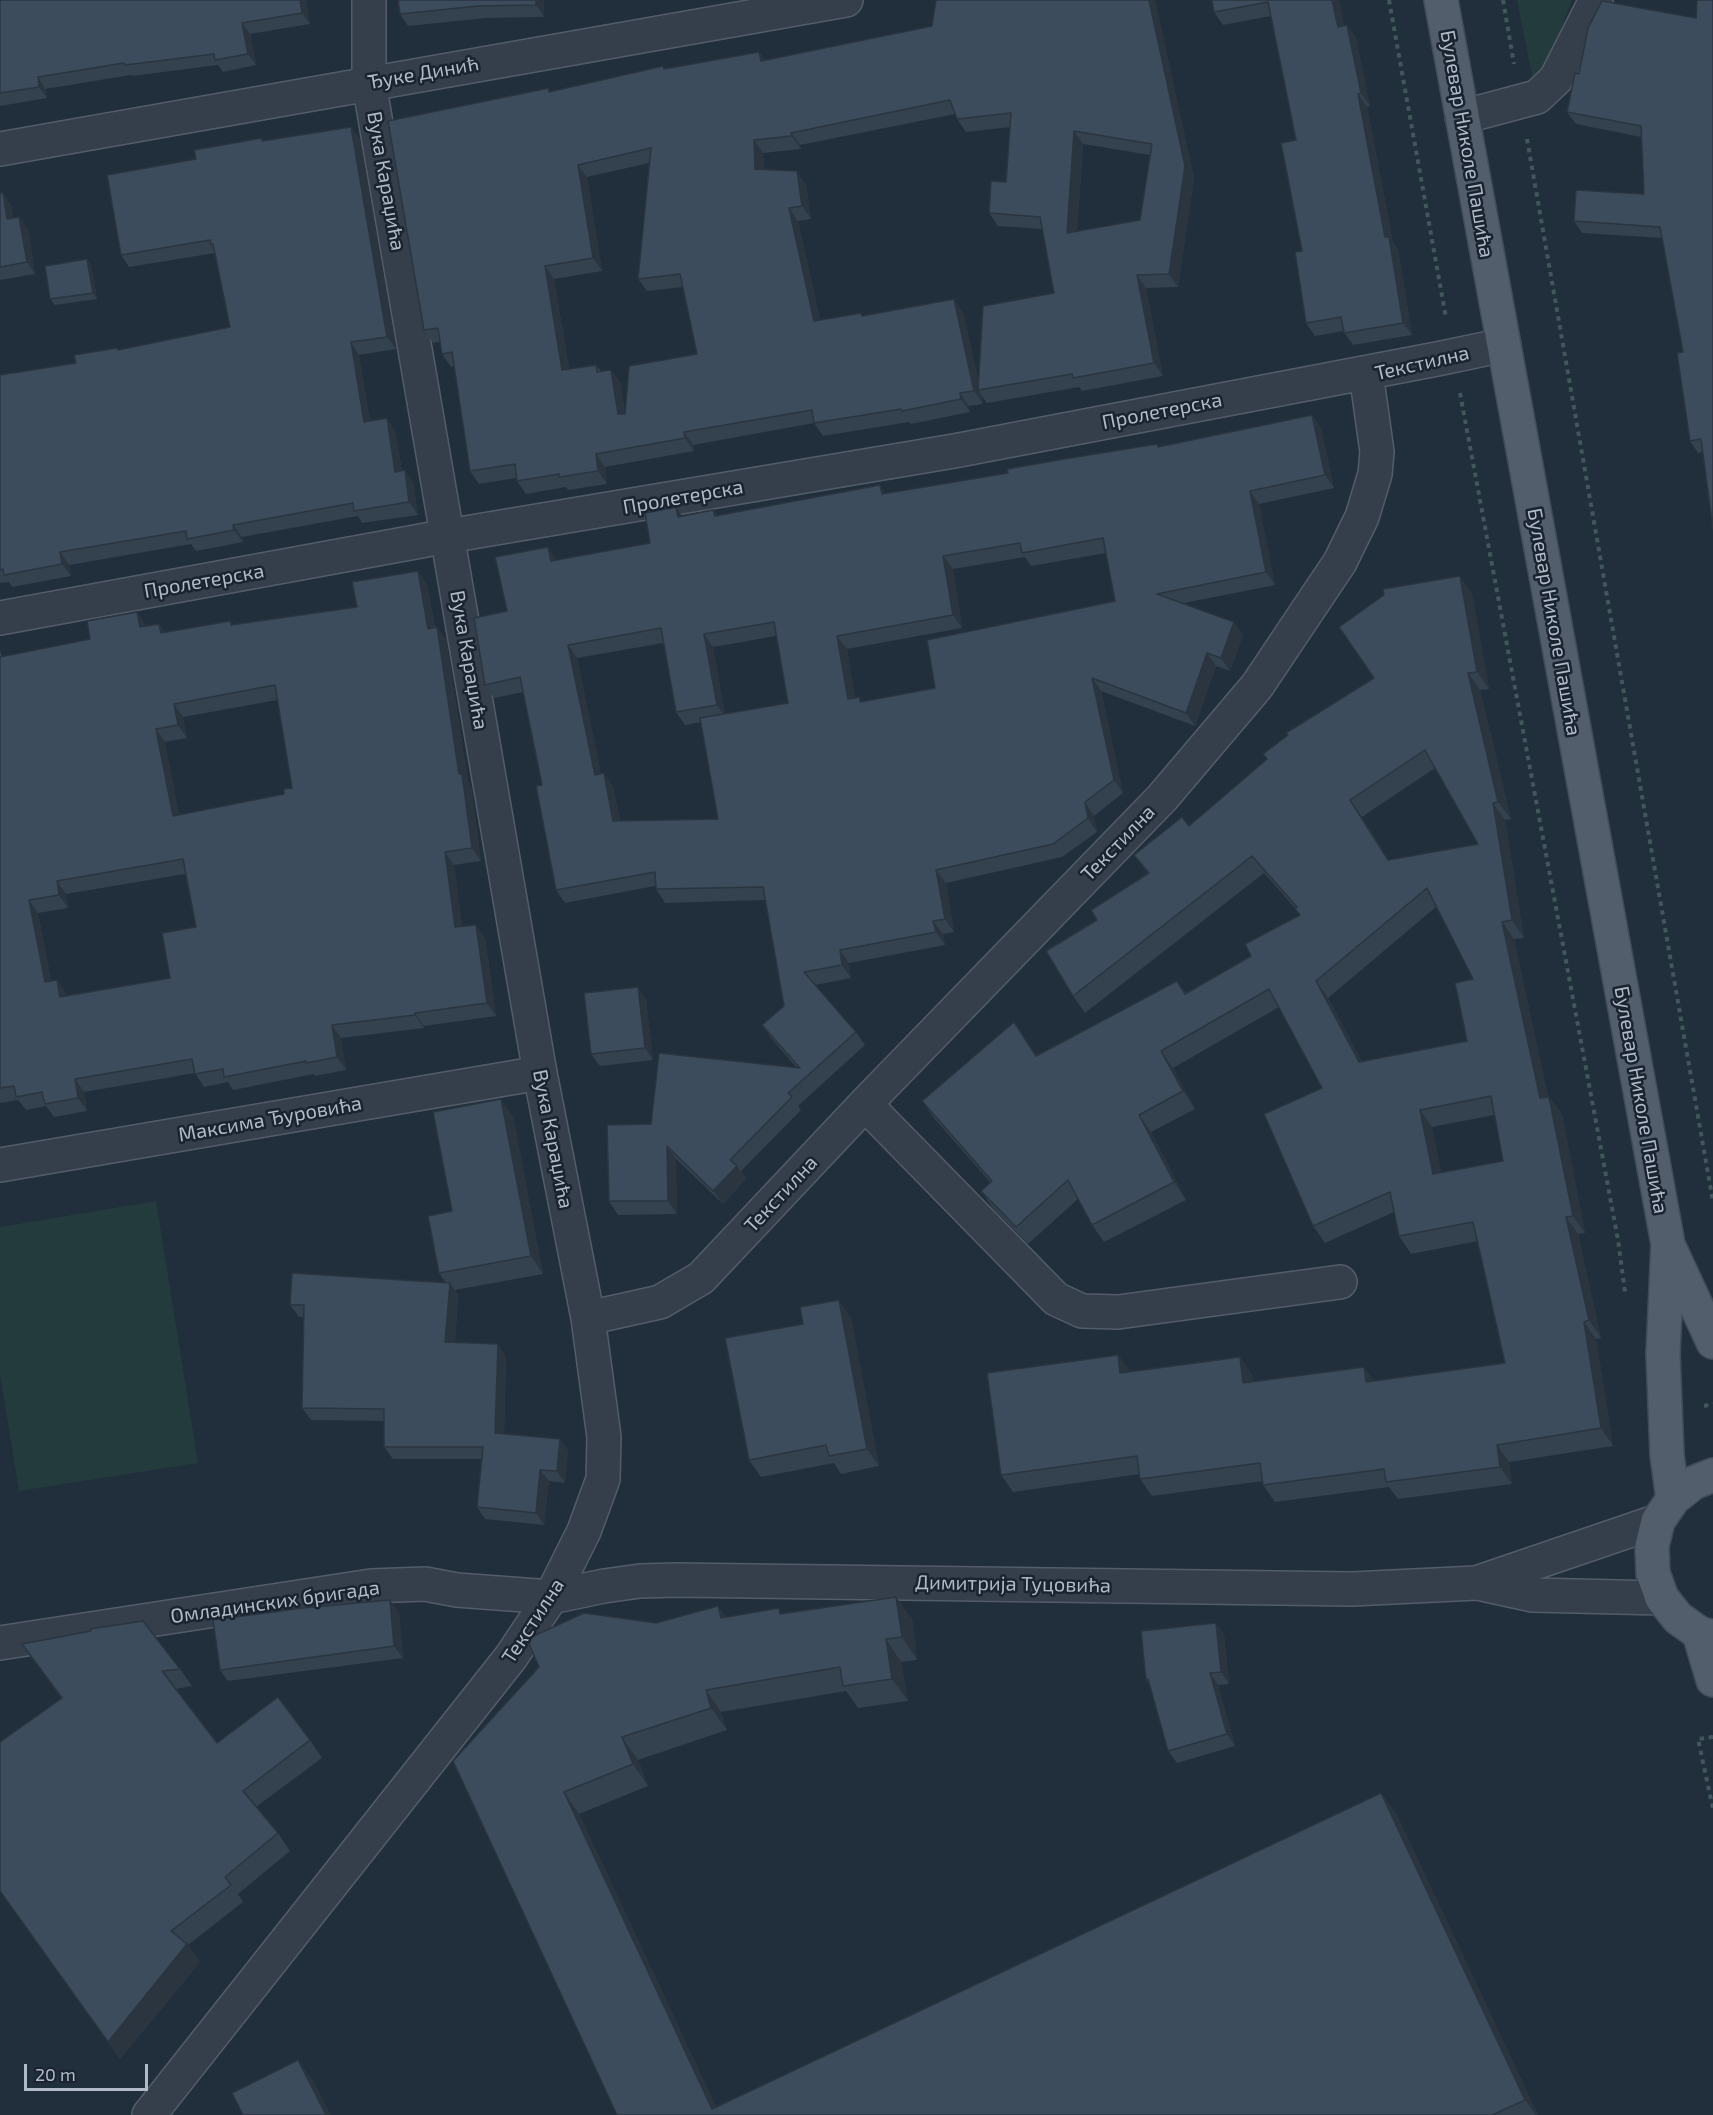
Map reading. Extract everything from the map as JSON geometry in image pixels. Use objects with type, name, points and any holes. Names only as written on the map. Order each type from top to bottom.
[{"type":"main road","name":"Булевар Николе Пашића","points":[[1441,0],[1668,1244],[1663,1354],[1667,1455],[1666,1510],[1652,1546],[1653,1573],[1662,1598],[1678,1618],[1706,1635],[1713,1680]]},
{"type":"main road","name":"Булевар Николе Пашића","points":[[1668,1244],[1713,1342]]},
{"type":"main road","points":[[1666,1510],[1693,1483],[1713,1475]]},
{"type":"street","name":"Вука Караџића","points":[[369,0],[369,82],[540,1073],[588,1318]]},
{"type":"street","name":"Ђуке Динић","points":[[0,149],[369,82],[846,0]]},
{"type":"street","points":[[1462,117],[1536,97],[1556,80],[1596,0]]},
{"type":"street","name":"Текстилна","points":[[149,2115],[511,1657],[551,1597],[584,1531],[603,1479],[604,1437],[588,1318],[660,1302],[701,1278],[865,1104],[1162,798],[1257,686],[1340,562],[1362,517],[1375,474],[1377,452],[1366,373],[1504,345]]},
{"type":"street","name":"Пролетерска","points":[[0,618],[448,536],[966,449],[1366,373]]},
{"type":"street","name":"Максима Ђуровића","points":[[0,1165],[540,1073]]},
{"type":"street","points":[[865,1104],[1056,1299],[1082,1311],[1118,1312],[1340,1282]]},
{"type":"street","name":"Димитрија Туцовића","points":[[1476,1583],[1666,1510]]},
{"type":"street","name":"Димитрија Туцовића","points":[[551,1597],[640,1581],[677,1580],[1352,1589],[1476,1583],[1532,1595],[1662,1598]]},
{"type":"street","name":"Омладинских бригада","points":[[0,1643],[371,1586],[425,1584],[457,1590],[551,1597]]},
{"type":"path","points":[[1389,0],[1616,1229],[1626,1299]]},
{"type":"path","points":[[1503,0],[1713,1202]]},
{"type":"path","points":[[1713,1737],[1698,1739],[1713,1809]]},
{"type":"green space","points":[[1517,0],[1572,0],[1545,71],[1534,86]]},
{"type":"green space","points":[[156,1201],[198,1463],[19,1491],[0,1374],[0,1227]]},
{"type":"building","points":[[0,0],[300,0],[302,13],[242,23],[248,54],[215,60],[214,54],[125,65],[124,63],[38,77],[39,87],[0,93]]},
{"type":"building","points":[[398,0],[536,0],[536,5],[478,6],[400,14]]},
{"type":"building","points":[[936,0],[1149,0],[1185,166],[1169,274],[1137,275],[1154,363],[1073,378],[1072,374],[978,390],[983,306],[1054,293],[1040,217],[989,213],[991,181],[1006,182],[1011,113],[957,119],[950,100],[791,133],[792,136],[754,140],[755,169],[797,171],[802,206],[789,208],[814,321],[861,313],[862,316],[954,299],[974,391],[960,393],[961,399],[902,411],[901,409],[814,423],[812,410],[684,432],[685,438],[596,454],[598,471],[559,477],[559,474],[517,481],[515,464],[470,471],[452,352],[442,354],[438,328],[424,330],[388,121],[549,88],[549,92],[663,66],[664,69],[759,52],[761,61],[932,26]],"holes":[[[1074,131],[1152,144],[1140,220],[1067,233]],[[651,148],[638,279],[680,274],[697,354],[629,366],[625,414],[618,414],[611,370],[597,372],[596,365],[562,370],[545,266],[593,258],[578,165]]]},
{"type":"building","points":[[1212,0],[1332,0],[1338,27],[1347,25],[1385,237],[1389,237],[1403,323],[1344,333],[1341,317],[1306,323],[1295,252],[1302,251],[1281,143],[1296,140],[1268,2],[1214,12]]},
{"type":"building","points":[[1697,0],[1713,0],[1713,529],[1701,439],[1690,441],[1677,353],[1683,352],[1660,227],[1574,221],[1576,190],[1644,194],[1641,126],[1567,112],[1575,73],[1579,74],[1588,28],[1602,1],[1696,18]]},
{"type":"building","points":[[351,127],[387,337],[351,342],[364,422],[387,418],[395,472],[405,470],[409,502],[354,511],[353,503],[233,525],[234,530],[187,539],[186,531],[60,552],[62,564],[4,575],[3,569],[0,570],[0,375],[76,363],[74,355],[117,348],[118,350],[230,327],[213,244],[211,245],[210,240],[121,255],[107,175],[196,159],[194,150],[262,138],[262,141]]},
{"type":"building","points":[[0,193],[3,193],[7,219],[19,217],[27,262],[0,267]]},
{"type":"building","points":[[87,259],[93,293],[50,299],[45,266]]},
{"type":"building","points":[[1312,415],[1325,475],[1250,491],[1266,572],[1157,594],[1234,622],[1221,658],[1207,653],[1186,713],[1092,678],[1114,780],[1085,802],[1088,818],[1053,844],[936,870],[945,919],[933,921],[936,932],[840,950],[842,965],[804,972],[856,1032],[788,1093],[792,1097],[730,1160],[737,1166],[713,1191],[667,1146],[668,1201],[609,1201],[607,1125],[651,1124],[659,1053],[800,1068],[762,1025],[784,1006],[763,887],[656,889],[655,872],[556,890],[536,786],[542,785],[520,677],[485,685],[474,618],[507,611],[495,557],[548,547],[551,561],[650,543],[645,513],[676,507],[678,517],[713,510],[715,516],[880,485],[882,494],[1008,473],[1007,469],[1064,459],[1157,444],[1158,447]],"holes":[[[1103,538],[1115,601],[927,640],[935,688],[860,702],[860,697],[848,699],[837,636],[953,615],[943,556],[1020,543],[1022,553]],[[774,622],[788,703],[700,718],[718,819],[613,821],[604,773],[595,775],[568,645],[661,628],[676,712],[717,705],[704,634]]]},
{"type":"building","points":[[418,571],[428,629],[437,627],[472,848],[445,852],[455,927],[476,925],[487,1003],[332,1025],[337,1057],[306,1063],[306,1061],[224,1077],[223,1069],[195,1074],[192,1059],[75,1079],[78,1098],[45,1104],[42,1092],[16,1097],[14,1086],[0,1088],[0,657],[90,639],[87,621],[137,612],[140,627],[159,624],[161,633],[230,621],[231,625],[357,607],[352,582]],"holes":[[[275,685],[292,788],[284,789],[284,794],[173,816],[156,729],[178,725],[174,704]],[[183,859],[196,927],[162,933],[170,978],[60,997],[57,980],[45,982],[29,900],[59,895],[57,881]]]},
{"type":"building","points":[[1460,576],[1477,672],[1468,673],[1498,802],[1493,803],[1512,920],[1502,922],[1540,1098],[1549,1097],[1573,1216],[1566,1217],[1589,1320],[1584,1322],[1601,1428],[1497,1445],[1500,1467],[1386,1482],[1384,1469],[1263,1485],[1260,1463],[1140,1479],[1137,1456],[1001,1475],[987,1373],[1118,1355],[1120,1373],[1240,1357],[1243,1383],[1364,1367],[1366,1382],[1505,1363],[1473,1222],[1399,1236],[1390,1192],[1313,1226],[1264,1114],[1322,1088],[1269,989],[1161,1051],[1183,1091],[1139,1115],[1174,1182],[1092,1225],[1068,1180],[1016,1227],[981,1191],[992,1181],[922,1101],[1014,1022],[1036,1056],[1177,981],[1185,994],[1251,956],[1245,944],[1300,915],[1295,909],[1297,907],[1252,856],[1073,996],[1046,951],[1097,920],[1091,910],[1149,873],[1134,855],[1182,817],[1189,826],[1267,759],[1263,754],[1288,735],[1286,733],[1374,678],[1339,627],[1384,595],[1383,589]],"holes":[[[1425,750],[1478,844],[1388,860],[1350,800]],[[1427,888],[1473,979],[1455,983],[1467,1041],[1359,1062],[1316,981]],[[1491,1096],[1503,1161],[1433,1174],[1420,1110]]]},
{"type":"building","points":[[638,987],[645,1048],[591,1054],[584,993]]},
{"type":"building","points":[[501,1099],[531,1256],[439,1273],[428,1216],[452,1211],[433,1112]]},
{"type":"building","points":[[292,1273],[450,1283],[445,1342],[498,1344],[495,1433],[560,1439],[557,1471],[540,1470],[536,1513],[477,1507],[483,1447],[384,1447],[384,1409],[302,1408],[304,1305],[290,1305]]},
{"type":"building","points":[[839,1300],[867,1449],[829,1456],[826,1445],[749,1460],[725,1338],[803,1324],[800,1307]]},
{"type":"building","points":[[896,1597],[902,1637],[886,1639],[892,1679],[843,1686],[840,1667],[706,1690],[711,1708],[622,1737],[633,1764],[564,1792],[712,2109],[1381,1793],[1525,2100],[1492,2115],[617,2115],[453,1761],[539,1667],[527,1639],[584,1613],[656,1623],[718,1606],[721,1618],[779,1608],[780,1614]]},
{"type":"building","points":[[390,1600],[394,1646],[220,1670],[213,1620],[303,1608]]},
{"type":"building","points":[[143,1621],[180,1669],[162,1671],[217,1743],[278,1697],[310,1740],[243,1791],[278,1833],[225,1877],[231,1885],[171,1931],[187,1944],[108,2042],[0,1891],[0,1742],[62,1698],[22,1644],[91,1631],[90,1629]]},
{"type":"building","points":[[1216,1623],[1221,1672],[1210,1673],[1227,1734],[1168,1751],[1148,1679],[1146,1680],[1141,1631]]},
{"type":"building","points":[[298,2060],[326,2115],[243,2115],[232,2093]]}]
